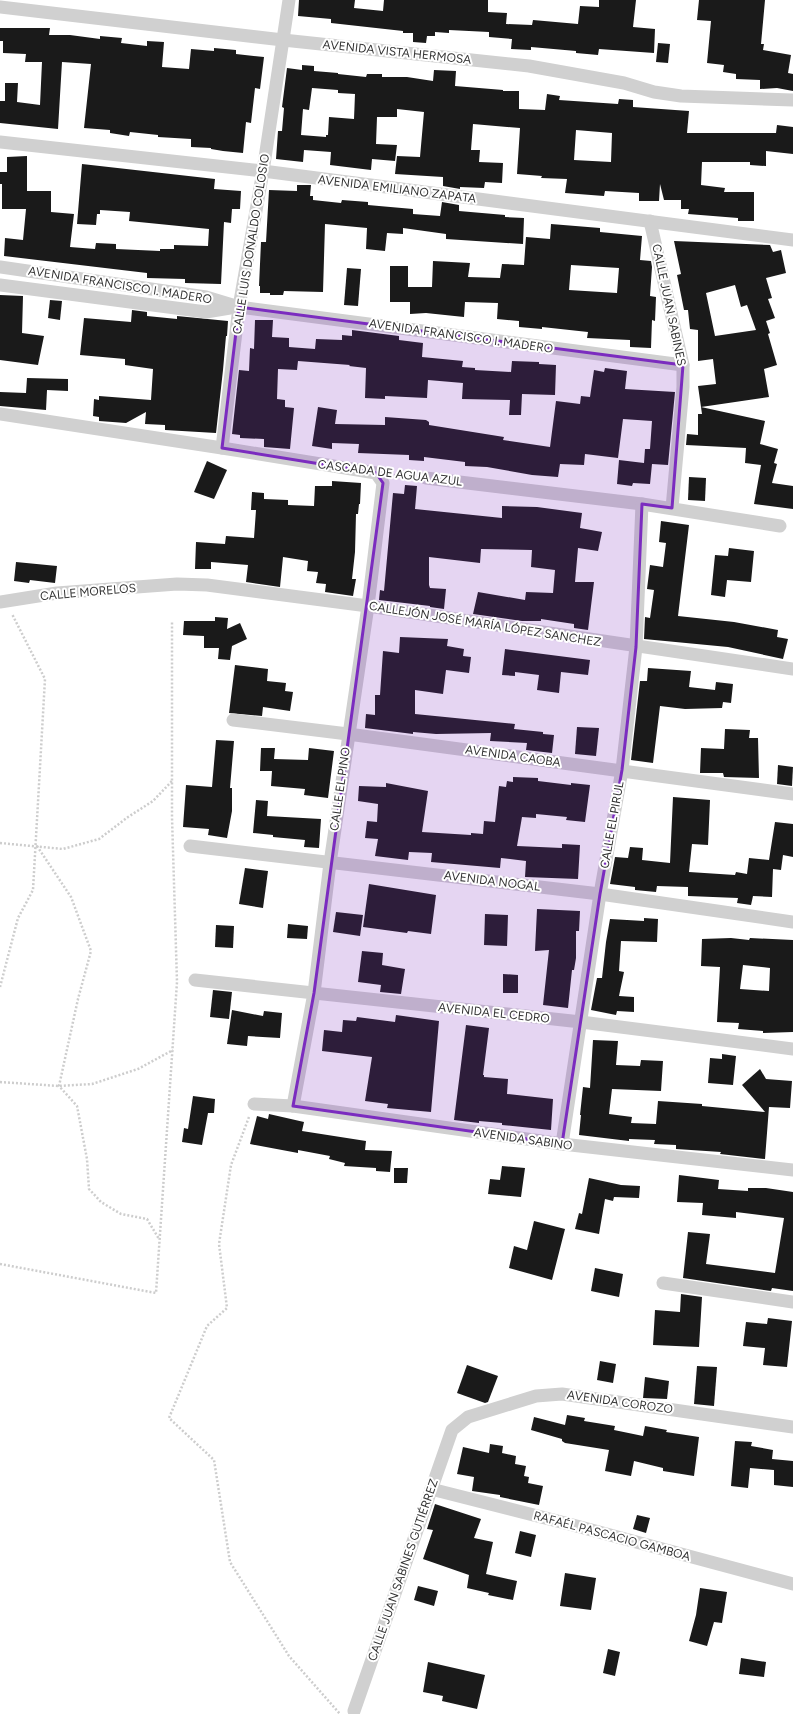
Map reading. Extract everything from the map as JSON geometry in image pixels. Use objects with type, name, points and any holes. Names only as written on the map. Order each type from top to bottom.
[{"type":"street","name":"CALLE LUIS DONALDO COLOSIO","points":[[222,448],[239,307],[263,171],[289,0]]},
{"type":"street","name":"AVENIDA VISTA HERMOSA","points":[[0,7],[283,40],[529,66],[616,82],[654,92],[681,96],[793,100]]},
{"type":"street","name":"AVENIDA EMILIANO ZAPATA","points":[[0,142],[263,171],[793,240]]},
{"type":"street","name":"CALLE JUAN SABINES","points":[[650,221],[683,365],[683,387],[672,508]]},
{"type":"street","name":"AVENIDA FRANCISCO I. MADERO","points":[[0,267],[206,297],[239,307],[683,365]]},
{"type":"street","name":"AVENIDA FRANCISCO I. MADERO","points":[[0,285],[206,312],[239,307]]},
{"type":"street","name":"CASCADA DE AGUA AZUL","points":[[0,414],[376,473]]},
{"type":"street","name":"CALLE EL PINO","points":[[293,1106],[314,993],[330,862],[368,606],[383,492],[383,483],[376,473]]},
{"type":"street","name":"CASCADA DE AGUA AZUL","points":[[426,478],[672,508],[780,526]]},
{"type":"street","name":"CALLE EL PIRUL","points":[[562,1144],[600,894],[622,770],[636,647],[642,504]]},
{"type":"street","name":"CALLEJÓN JOSÉ MARÍA LÓPEZ SANCHEZ","points":[[177,584],[207,585],[368,606],[636,647],[793,669]]},
{"type":"street","name":"CALLE MORELOS","points":[[2,601],[57,593],[177,584]]},
{"type":"street","name":"AVENIDA CAOBA","points":[[233,720],[622,770],[793,794]]},
{"type":"street","name":"AVENIDA NOGAL","points":[[190,846],[600,894],[793,922]]},
{"type":"street","name":"AVENIDA EL CEDRO","points":[[195,980],[581,1022],[793,1049]]},
{"type":"street","name":"AVENIDA SABINO","points":[[254,1104],[293,1106],[562,1144],[793,1170]]},
{"type":"street","points":[[663,1283],[793,1302]]},
{"type":"street","name":"AVENIDA COROZO","points":[[452,1430],[468,1417],[536,1396],[562,1394],[793,1427]]},
{"type":"street","name":"CALLE JUAN SABINES GUTIÉRREZ","points":[[354,1711],[452,1430]]},
{"type":"street","name":"RAFAÉL PASCACIO GAMBOA","points":[[431,1490],[569,1524],[793,1584]]},
{"type":"path","name":"CASCADA DE AGUA AZUL","points":[[376,473],[426,478]]},
{"type":"path","points":[[0,987],[18,918],[33,890],[37,846],[45,679],[2,601]]},
{"type":"path","points":[[0,1264],[156,1293],[177,982],[172,817],[172,621]]},
{"type":"path","points":[[0,843],[64,849],[99,839],[128,817],[153,801],[172,781]]},
{"type":"path","points":[[37,846],[71,897],[91,951],[78,999],[59,1086]]},
{"type":"path","points":[[0,1082],[59,1086],[92,1084],[138,1069],[173,1050]]},
{"type":"path","points":[[59,1086],[77,1106],[87,1159],[89,1189],[101,1202],[121,1214],[147,1219],[160,1239]]},
{"type":"path","points":[[254,1104],[231,1165],[220,1244],[227,1308],[207,1326],[169,1418],[214,1460],[230,1562],[289,1656],[340,1714]]},
{"type":"highlighted area","points":[[239,307],[683,365],[672,508],[642,504],[636,647],[622,770],[600,894],[562,1144],[293,1106],[314,993],[383,483],[376,473],[222,448]]},
{"type":"building","points":[[299,0],[355,0],[354,8],[383,11],[384,0],[488,0],[488,12],[507,13],[506,24],[532,25],[533,20],[578,24],[580,6],[599,7],[599,0],[636,0],[633,27],[655,29],[654,53],[599,49],[598,55],[576,53],[576,51],[531,47],[531,50],[511,49],[512,39],[489,37],[489,32],[449,30],[449,33],[435,32],[435,36],[427,36],[426,43],[413,42],[413,33],[403,33],[403,31],[331,23],[331,19],[298,16]]},
{"type":"building","points":[[699,0],[765,0],[761,44],[764,44],[763,50],[791,55],[788,73],[793,74],[793,91],[777,88],[760,89],[760,80],[736,79],[736,74],[723,72],[724,65],[707,63],[711,21],[697,20]]},
{"type":"building","points":[[0,28],[50,28],[49,35],[70,35],[100,39],[100,36],[122,38],[121,43],[147,46],[147,41],[164,42],[162,67],[189,69],[191,49],[214,51],[214,48],[236,50],[236,54],[264,57],[260,89],[255,88],[251,123],[246,122],[243,153],[211,148],[191,147],[191,139],[158,137],[158,135],[130,132],[129,136],[110,133],[110,130],[84,128],[91,64],[62,62],[58,129],[0,123],[0,101],[5,101],[5,83],[18,83],[17,102],[40,105],[42,62],[25,62],[26,54],[3,53],[3,41],[0,41]]},
{"type":"building","points":[[658,43],[670,44],[668,63],[656,62]]},
{"type":"building","points":[[302,65],[314,66],[314,71],[338,74],[366,77],[367,74],[382,74],[382,77],[407,77],[433,81],[434,70],[456,71],[455,86],[503,91],[519,91],[519,109],[545,110],[547,94],[560,96],[559,100],[618,104],[619,99],[633,100],[633,107],[689,111],[687,133],[776,133],[777,125],[793,127],[793,154],[766,151],[766,166],[750,165],[750,162],[702,162],[701,185],[725,188],[724,192],[754,192],[754,221],[738,221],[738,218],[688,214],[689,209],[681,209],[681,200],[664,200],[660,184],[659,201],[639,201],[639,193],[605,191],[604,196],[565,193],[567,179],[541,178],[542,176],[517,174],[520,128],[473,124],[471,150],[480,150],[479,162],[503,163],[502,183],[485,182],[484,188],[460,187],[460,189],[443,186],[443,177],[395,174],[397,156],[420,157],[424,112],[397,109],[397,117],[377,117],[376,144],[397,145],[395,161],[372,159],[371,170],[330,165],[331,152],[304,150],[303,162],[276,159],[278,131],[282,131],[284,108],[282,107],[287,68],[302,70]],"holes":[[[312,88],[338,90],[338,93],[355,94],[354,119],[329,117],[328,135],[326,135],[326,137],[301,135],[303,109],[309,110]],[[576,130],[612,133],[611,162],[574,160]]]},
{"type":"building","points":[[27,156],[27,191],[51,191],[51,212],[74,214],[70,247],[95,249],[96,243],[116,244],[116,249],[160,251],[160,249],[174,249],[174,245],[208,246],[209,229],[129,221],[130,212],[100,210],[100,214],[97,214],[96,225],[77,224],[82,164],[215,179],[214,189],[241,191],[240,209],[232,209],[231,223],[224,222],[221,284],[185,283],[185,279],[147,278],[147,273],[4,256],[5,238],[23,240],[26,209],[2,209],[2,184],[0,184],[0,172],[7,172],[7,157]]},
{"type":"building","points":[[297,185],[311,185],[310,196],[313,196],[313,200],[341,203],[342,200],[368,202],[368,205],[413,209],[413,214],[440,216],[442,202],[459,205],[459,211],[524,218],[523,244],[446,239],[446,234],[403,228],[403,234],[387,233],[385,251],[366,249],[367,228],[325,224],[323,292],[284,291],[283,295],[260,293],[261,242],[266,242],[269,190],[297,191]]},
{"type":"building","points":[[551,224],[600,228],[600,232],[642,236],[640,260],[651,261],[650,296],[656,297],[655,321],[652,320],[651,348],[630,347],[630,340],[587,338],[588,332],[542,327],[542,329],[519,327],[519,321],[497,319],[498,303],[465,302],[464,317],[426,313],[410,314],[410,302],[390,302],[390,266],[408,266],[408,287],[432,287],[433,261],[470,263],[468,277],[500,278],[502,264],[524,265],[526,237],[550,239]],"holes":[[[571,265],[619,268],[617,293],[569,290]]]},
{"type":"building","points":[[674,241],[770,245],[773,252],[781,250],[786,273],[766,278],[772,298],[768,299],[775,318],[766,321],[770,333],[768,334],[777,365],[764,369],[769,397],[701,407],[698,386],[716,384],[713,359],[698,361],[698,330],[690,329],[688,310],[684,310],[677,275],[681,274]],"holes":[[[735,285],[741,307],[747,305],[756,330],[715,336],[706,293]]]},
{"type":"building","points":[[347,268],[361,269],[358,306],[344,305]]},
{"type":"building","points":[[0,295],[23,296],[22,333],[44,336],[38,365],[0,360]]},
{"type":"building","points":[[50,300],[62,301],[60,320],[48,318]]},
{"type":"building","points":[[132,310],[147,312],[147,316],[177,319],[177,316],[228,321],[216,433],[165,430],[165,425],[145,424],[146,412],[126,423],[99,421],[99,417],[93,416],[94,399],[99,400],[99,396],[151,400],[153,369],[125,365],[125,359],[80,355],[84,318],[131,322]]},
{"type":"building","points":[[255,320],[273,320],[272,337],[289,338],[289,347],[315,349],[316,339],[342,340],[342,335],[352,336],[352,330],[399,336],[399,340],[423,343],[422,357],[463,361],[462,367],[475,368],[475,370],[511,372],[512,361],[539,362],[539,364],[556,365],[555,395],[522,394],[521,415],[509,415],[510,400],[462,399],[463,383],[428,380],[427,398],[385,396],[385,399],[365,398],[366,368],[349,366],[350,365],[298,361],[297,370],[278,369],[277,399],[285,400],[285,407],[294,408],[290,449],[264,447],[264,439],[240,438],[240,435],[232,434],[239,370],[249,371],[250,348],[254,349]]},
{"type":"building","points":[[605,368],[627,371],[625,389],[675,392],[668,465],[652,464],[650,484],[633,483],[632,486],[617,484],[619,460],[644,463],[645,449],[650,449],[652,421],[623,419],[618,458],[585,454],[584,465],[560,464],[558,477],[532,475],[487,467],[465,466],[465,462],[424,457],[424,461],[409,460],[409,455],[358,453],[359,444],[332,443],[332,449],[312,446],[318,407],[337,410],[335,424],[385,425],[385,417],[426,420],[429,422],[429,425],[504,437],[503,440],[550,447],[556,401],[580,404],[581,396],[590,397],[594,370],[604,372]]},
{"type":"building","points":[[27,378],[68,379],[68,391],[47,390],[46,410],[0,406],[0,392],[26,393]]},
{"type":"building","points":[[701,407],[765,421],[760,444],[778,449],[774,463],[777,464],[772,483],[793,486],[793,509],[754,504],[761,465],[745,463],[746,448],[686,445],[687,434],[698,435],[698,414],[702,414]]},
{"type":"building","points":[[207,461],[227,470],[214,499],[194,492]]},
{"type":"building","points":[[689,477],[706,478],[705,501],[688,500]]},
{"type":"building","points":[[332,481],[361,483],[360,504],[358,514],[356,514],[355,552],[352,579],[356,579],[353,596],[325,592],[326,584],[316,583],[318,572],[307,571],[308,561],[283,557],[280,587],[246,582],[248,565],[211,562],[211,569],[195,569],[196,542],[225,544],[226,536],[254,538],[256,510],[251,510],[252,492],[264,493],[264,499],[288,500],[288,505],[314,506],[315,486],[332,486]]},
{"type":"building","points":[[405,485],[417,486],[415,509],[502,518],[502,506],[537,507],[582,513],[580,528],[602,532],[598,551],[578,548],[575,582],[594,582],[588,630],[574,628],[574,624],[541,619],[541,621],[522,621],[473,614],[478,592],[525,600],[526,592],[553,593],[555,570],[531,567],[532,550],[481,549],[480,563],[429,557],[429,585],[430,588],[446,589],[444,609],[379,600],[380,590],[384,591],[393,493],[404,494]]},
{"type":"building","points":[[661,521],[689,525],[678,616],[734,622],[778,630],[777,637],[788,639],[783,659],[728,647],[644,639],[645,617],[650,618],[654,590],[647,589],[650,565],[663,567],[666,543],[659,542]]},
{"type":"building","points":[[729,548],[754,551],[751,582],[727,580],[725,597],[711,595],[715,555],[728,556]]},
{"type":"building","points":[[16,562],[57,566],[55,583],[30,580],[29,583],[14,581]]},
{"type":"building","points":[[215,617],[228,618],[227,629],[240,623],[247,639],[232,646],[230,660],[218,659],[219,648],[204,648],[204,636],[183,635],[184,621],[215,621]]},
{"type":"building","points":[[400,637],[448,639],[447,646],[464,649],[463,656],[471,657],[469,673],[446,670],[443,694],[415,690],[415,714],[515,724],[514,729],[543,732],[543,734],[554,735],[552,753],[526,750],[527,743],[490,741],[491,733],[436,734],[413,732],[413,734],[365,728],[366,714],[375,715],[375,695],[380,695],[383,651],[399,653]]},
{"type":"building","points":[[505,649],[590,660],[588,675],[561,672],[559,693],[537,690],[539,675],[515,672],[515,676],[502,675]]},
{"type":"building","points":[[235,665],[268,669],[267,681],[286,683],[285,691],[293,692],[290,711],[263,707],[262,716],[229,713]]},
{"type":"building","points":[[648,668],[691,671],[689,687],[715,690],[716,682],[733,684],[731,703],[723,702],[722,708],[685,709],[660,706],[653,763],[631,760],[640,681],[647,681]]},
{"type":"building","points":[[577,727],[599,728],[596,756],[575,754]]},
{"type":"building","points":[[725,729],[750,730],[749,738],[758,738],[759,778],[724,777],[723,773],[700,773],[701,748],[724,749]]},
{"type":"building","points":[[216,740],[234,741],[230,788],[232,788],[232,811],[227,838],[208,835],[209,829],[183,827],[186,785],[212,787]]},
{"type":"building","points":[[261,748],[275,748],[274,759],[308,760],[309,748],[334,751],[328,798],[304,795],[305,789],[271,786],[272,771],[260,771]]},
{"type":"building","points":[[778,765],[793,767],[792,786],[777,784]]},
{"type":"building","points":[[513,777],[538,778],[538,781],[571,785],[571,783],[590,785],[585,822],[566,820],[567,817],[536,814],[536,818],[522,817],[517,846],[562,848],[562,844],[580,845],[578,879],[525,877],[526,861],[501,858],[500,868],[431,862],[432,853],[409,852],[408,860],[375,856],[378,839],[365,838],[367,821],[377,822],[378,804],[358,801],[359,786],[386,787],[386,783],[428,791],[422,832],[471,835],[471,833],[483,834],[484,821],[495,822],[499,786],[506,787],[507,781],[513,782]]},
{"type":"building","points":[[673,797],[710,800],[708,845],[692,844],[689,872],[735,875],[736,872],[747,874],[749,858],[769,860],[775,822],[793,824],[793,857],[783,855],[781,870],[773,869],[772,897],[753,896],[751,905],[737,903],[738,898],[688,896],[688,887],[657,886],[656,892],[635,890],[635,887],[610,884],[615,857],[628,858],[630,847],[643,848],[642,860],[670,863]]},
{"type":"building","points":[[256,800],[268,801],[267,816],[321,819],[319,848],[304,847],[305,840],[273,837],[273,835],[253,833]]},
{"type":"building","points":[[245,868],[268,871],[263,908],[239,904]]},
{"type":"building","points":[[369,884],[436,895],[431,934],[408,931],[407,933],[363,927]]},
{"type":"building","points":[[537,909],[580,911],[579,931],[576,931],[576,958],[574,970],[572,970],[568,1008],[543,1005],[549,950],[535,951]]},
{"type":"building","points":[[336,912],[363,915],[360,936],[333,932]]},
{"type":"building","points":[[485,914],[508,915],[507,946],[484,945]]},
{"type":"building","points":[[644,918],[658,919],[657,942],[621,941],[619,971],[624,972],[619,996],[634,997],[634,1012],[617,1011],[616,1015],[591,1010],[597,978],[602,978],[610,919],[644,921]]},
{"type":"building","points":[[288,924],[308,926],[307,939],[287,938]]},
{"type":"building","points":[[216,925],[234,926],[233,948],[215,947]]},
{"type":"building","points":[[731,938],[749,940],[750,938],[793,940],[793,1032],[763,1033],[763,1031],[738,1029],[739,1023],[717,1022],[720,967],[701,966],[702,939]],"holes":[[[743,965],[770,968],[769,991],[740,989]]]},
{"type":"building","points":[[362,951],[383,953],[382,965],[405,969],[401,994],[380,992],[381,985],[358,982]]},
{"type":"building","points":[[503,974],[518,975],[518,993],[503,993]]},
{"type":"building","points":[[213,990],[232,992],[229,1019],[210,1017]]},
{"type":"building","points":[[232,1010],[263,1016],[264,1011],[282,1013],[280,1038],[248,1036],[247,1046],[227,1044]]},
{"type":"building","points":[[396,1015],[439,1021],[431,1112],[387,1108],[388,1104],[365,1101],[372,1057],[322,1051],[324,1030],[342,1032],[343,1020],[356,1021],[357,1017],[395,1022]]},
{"type":"building","points":[[466,1025],[489,1028],[484,1077],[508,1079],[507,1094],[553,1099],[551,1130],[502,1125],[502,1123],[479,1121],[479,1123],[454,1120]]},
{"type":"building","points":[[593,1040],[618,1041],[616,1065],[640,1066],[641,1060],[663,1061],[661,1091],[612,1089],[609,1114],[632,1117],[631,1123],[656,1124],[658,1101],[702,1104],[702,1106],[765,1112],[742,1085],[760,1069],[766,1079],[792,1081],[790,1108],[769,1107],[765,1159],[720,1154],[721,1152],[676,1149],[676,1145],[654,1144],[655,1140],[629,1139],[629,1141],[579,1135],[583,1087],[590,1088]]},
{"type":"building","points":[[722,1054],[736,1056],[733,1085],[708,1083],[710,1058],[722,1059]]},
{"type":"building","points":[[193,1096],[215,1099],[214,1113],[208,1113],[202,1145],[182,1142],[184,1128],[188,1129]]},
{"type":"building","points":[[269,1114],[304,1122],[302,1131],[366,1141],[365,1150],[392,1151],[390,1172],[376,1171],[376,1168],[344,1166],[345,1163],[329,1159],[330,1156],[298,1150],[298,1153],[250,1144],[257,1116],[268,1119]]},
{"type":"building","points":[[502,1166],[525,1168],[521,1197],[488,1194],[490,1179],[500,1180]]},
{"type":"building","points":[[394,1168],[408,1168],[407,1183],[394,1183]]},
{"type":"building","points":[[679,1175],[719,1180],[718,1189],[748,1191],[748,1188],[766,1188],[793,1192],[793,1291],[772,1288],[771,1291],[683,1278],[688,1232],[710,1234],[706,1264],[775,1273],[784,1218],[736,1212],[736,1218],[702,1215],[703,1203],[677,1202]]},
{"type":"building","points":[[589,1178],[621,1185],[640,1186],[639,1198],[614,1197],[613,1201],[605,1199],[599,1234],[575,1229],[579,1213],[582,1214]]},
{"type":"building","points":[[534,1221],[565,1229],[552,1280],[509,1268],[514,1246],[527,1250]]},
{"type":"building","points":[[595,1268],[623,1274],[619,1297],[591,1291]]},
{"type":"building","points":[[681,1294],[702,1297],[699,1347],[653,1345],[655,1310],[680,1312]]},
{"type":"building","points":[[768,1318],[792,1321],[787,1367],[763,1365],[765,1348],[743,1346],[746,1322],[767,1324]]},
{"type":"building","points":[[600,1361],[616,1364],[613,1383],[597,1380]]},
{"type":"building","points":[[467,1365],[498,1376],[488,1402],[485,1403],[457,1393]]},
{"type":"building","points":[[697,1366],[717,1367],[714,1406],[694,1404]]},
{"type":"building","points":[[645,1377],[669,1381],[667,1399],[643,1398]]},
{"type":"building","points":[[567,1415],[585,1418],[584,1421],[615,1426],[614,1430],[643,1436],[645,1426],[667,1430],[666,1432],[699,1437],[694,1476],[663,1471],[663,1468],[634,1461],[631,1476],[605,1471],[609,1450],[565,1443],[562,1439],[531,1430],[534,1417],[565,1425]]},
{"type":"building","points":[[735,1441],[752,1442],[751,1446],[773,1450],[772,1459],[793,1461],[793,1487],[774,1485],[774,1470],[750,1468],[748,1488],[731,1486]]},
{"type":"building","points":[[490,1444],[503,1446],[502,1453],[516,1456],[515,1464],[526,1466],[524,1476],[529,1477],[528,1483],[543,1486],[539,1505],[500,1497],[500,1495],[472,1491],[474,1477],[457,1474],[463,1447],[489,1453]]},
{"type":"building","points":[[435,1504],[481,1519],[474,1538],[493,1542],[486,1574],[517,1581],[513,1600],[488,1595],[489,1593],[467,1588],[469,1575],[423,1559],[433,1530],[427,1529]]},
{"type":"building","points":[[637,1515],[650,1518],[646,1533],[633,1529]]},
{"type":"building","points":[[520,1531],[536,1535],[531,1557],[515,1553]]},
{"type":"building","points":[[565,1573],[596,1578],[591,1610],[560,1606]]},
{"type":"building","points":[[418,1586],[438,1591],[434,1606],[414,1600]]},
{"type":"building","points":[[700,1588],[727,1592],[722,1623],[714,1622],[707,1646],[689,1641],[696,1615]]},
{"type":"building","points":[[608,1649],[620,1652],[615,1676],[603,1673]]},
{"type":"building","points":[[741,1658],[766,1662],[764,1677],[739,1674]]},
{"type":"building","points":[[428,1662],[485,1675],[477,1709],[442,1701],[443,1696],[423,1692]]}]
